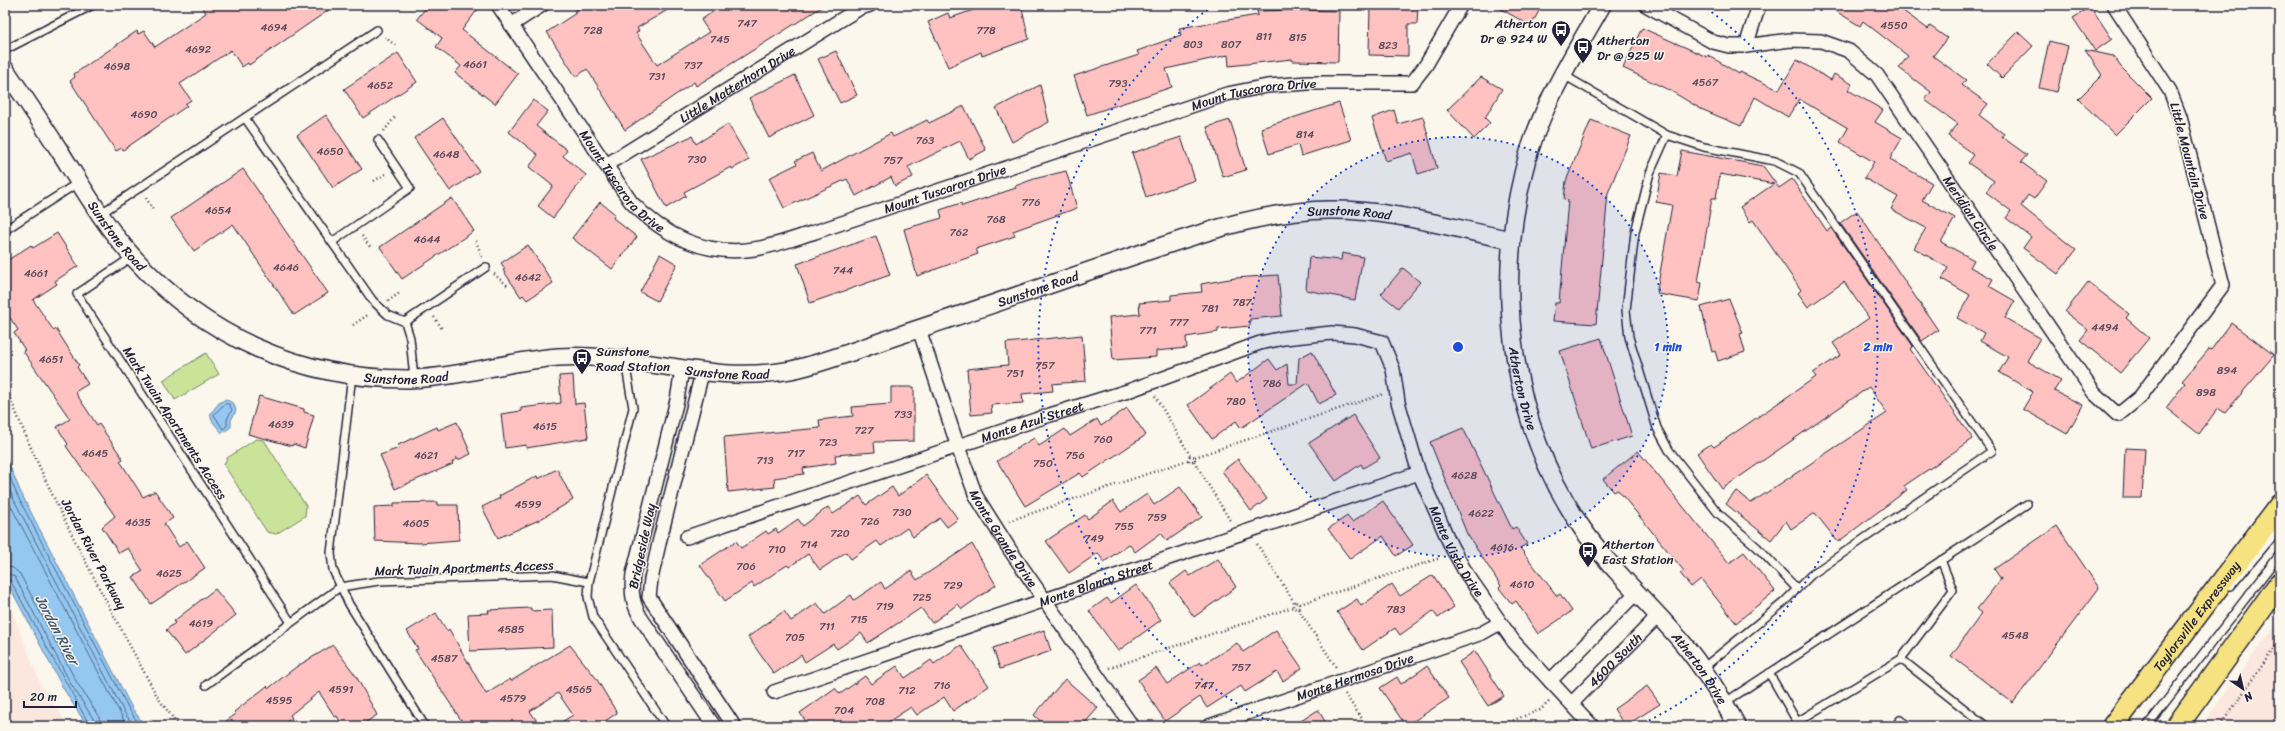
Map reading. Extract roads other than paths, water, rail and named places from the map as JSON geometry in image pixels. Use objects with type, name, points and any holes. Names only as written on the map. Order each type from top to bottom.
[{"type":"main road","name":"Taylorsville Expressway","points":[[2113,726],[2280,505]]},
{"type":"main road","points":[[2177,726],[2280,584]]},
{"type":"street","name":"Mount Tuscarora Drive","points":[[498,5],[631,202],[645,216],[681,240],[700,246],[736,251],[753,250],[815,232],[1226,94],[1267,86],[1308,83],[1412,83],[1426,65],[1461,5]]},
{"type":"street","points":[[511,25],[542,5]]},
{"type":"street","name":"Little Matterhorn Drive","points":[[606,165],[786,52],[860,8],[870,5]]},
{"type":"street","name":"Atherton Drive","points":[[1602,5],[1562,74],[1539,126],[1523,172],[1511,240],[1509,287],[1510,330],[1518,374],[1529,418],[1545,460],[1581,527],[1598,551],[1658,616],[1702,668],[1737,726]]},
{"type":"street","name":"Meridian Circle","points":[[1646,5],[1713,42],[1729,46],[1746,46],[1790,40],[1821,41],[1849,50],[1877,75],[2094,393],[2118,415],[2140,397],[2223,285]]},
{"type":"street","points":[[1746,46],[1759,5]]},
{"type":"street","name":"Little Mountain Drive","points":[[2114,5],[2170,91],[2180,117],[2223,285]]},
{"type":"street","name":"Sunstone Road","points":[[5,69],[100,214],[133,256],[188,308],[211,325],[255,348],[294,363],[352,375],[414,379],[456,374],[536,359],[575,356],[625,359],[702,373],[745,376],[793,370],[919,329],[1224,225],[1287,212],[1330,210],[1390,214],[1511,240]]},
{"type":"street","name":"Monte Grande Drive","points":[[919,329],[958,447],[976,496],[994,526],[1132,726]]},
{"type":"street","name":"Monte Azul Street","points":[[687,537],[1050,415],[1128,391],[1260,343],[1284,338],[1332,333],[1356,335],[1382,342]]},
{"type":"street","name":"Monte Vista Drive","points":[[1382,342],[1393,369],[1407,436],[1419,472],[1437,519],[1454,553],[1514,642],[1592,726]]},
{"type":"street","name":"Bridgeside Way","points":[[682,370],[677,400],[633,574],[631,591],[634,605],[641,618],[714,726]]},
{"type":"street","name":"Bridgeside Way","points":[[702,373],[651,579],[649,597],[734,726]]},
{"type":"street","name":"Monte Blanco Street","points":[[774,692],[1046,601],[1419,472]]},
{"type":"street","points":[[1550,681],[1636,593]]},
{"type":"street","name":"4600 South","points":[[1572,703],[1658,616]]},
{"type":"street","name":"Monte Hermosa Drive","points":[[1209,726],[1482,633],[1500,623]]},
{"type":"lane","points":[[5,50],[93,5]]},
{"type":"lane","points":[[100,214],[377,30]]},
{"type":"lane","points":[[1562,74],[1667,135],[1704,147],[1775,161],[1799,173],[1992,451],[1811,575],[1783,603],[1702,668]]},
{"type":"lane","points":[[245,118],[380,308],[388,315],[405,322]]},
{"type":"lane","points":[[1667,135],[1650,172],[1635,232],[1626,310],[1629,337],[1658,428],[1670,450],[1718,512],[1757,547],[1797,589]]},
{"type":"lane","points":[[332,242],[410,188],[378,140]]},
{"type":"lane","points":[[5,230],[79,182]]},
{"type":"lane","name":"Mark Twain Apartments Access","points":[[133,256],[77,294],[290,621]]},
{"type":"lane","points":[[405,322],[486,267]]},
{"type":"lane","points":[[405,322],[410,338],[414,379]]},
{"type":"lane","points":[[625,359],[633,408],[589,582],[588,597],[593,618],[666,726]]},
{"type":"lane","points":[[352,375],[331,553],[333,570],[340,587],[425,726]]},
{"type":"lane","points":[[1724,703],[2027,504]]},
{"type":"lane","points":[[2226,592],[2280,528]]},
{"type":"lane","points":[[2147,726],[2280,554]]},
{"type":"lane","points":[[1769,673],[1798,724],[1901,659],[1953,590],[1941,560]]},
{"type":"lane","name":"Mark Twain Apartments Access","points":[[206,685],[290,621],[340,587],[379,581],[552,575],[589,582]]},
{"type":"lane","points":[[2161,663],[2216,603]]},
{"type":"lane","points":[[1901,659],[1986,726]]},
{"type":"lane","points":[[1895,726],[1900,720],[1909,726]]},
{"type":"water","points":[[226,399],[234,404],[236,411],[231,420],[231,427],[222,433],[212,421],[210,414],[219,403]]},
{"type":"water","name":"Jordan River","points":[[5,455],[21,493],[132,708],[145,726],[87,726],[63,688],[5,578]]},
{"type":"place","name":"Atherton Dr @ 924 W","points":[[1561,47]]},
{"type":"place","name":"Atherton Dr @ 925 W","points":[[1583,64]]},
{"type":"place","name":"Sunstone Road Station","points":[[582,375]]},
{"type":"place","name":"Atherton East Station","points":[[1588,568]]}]
